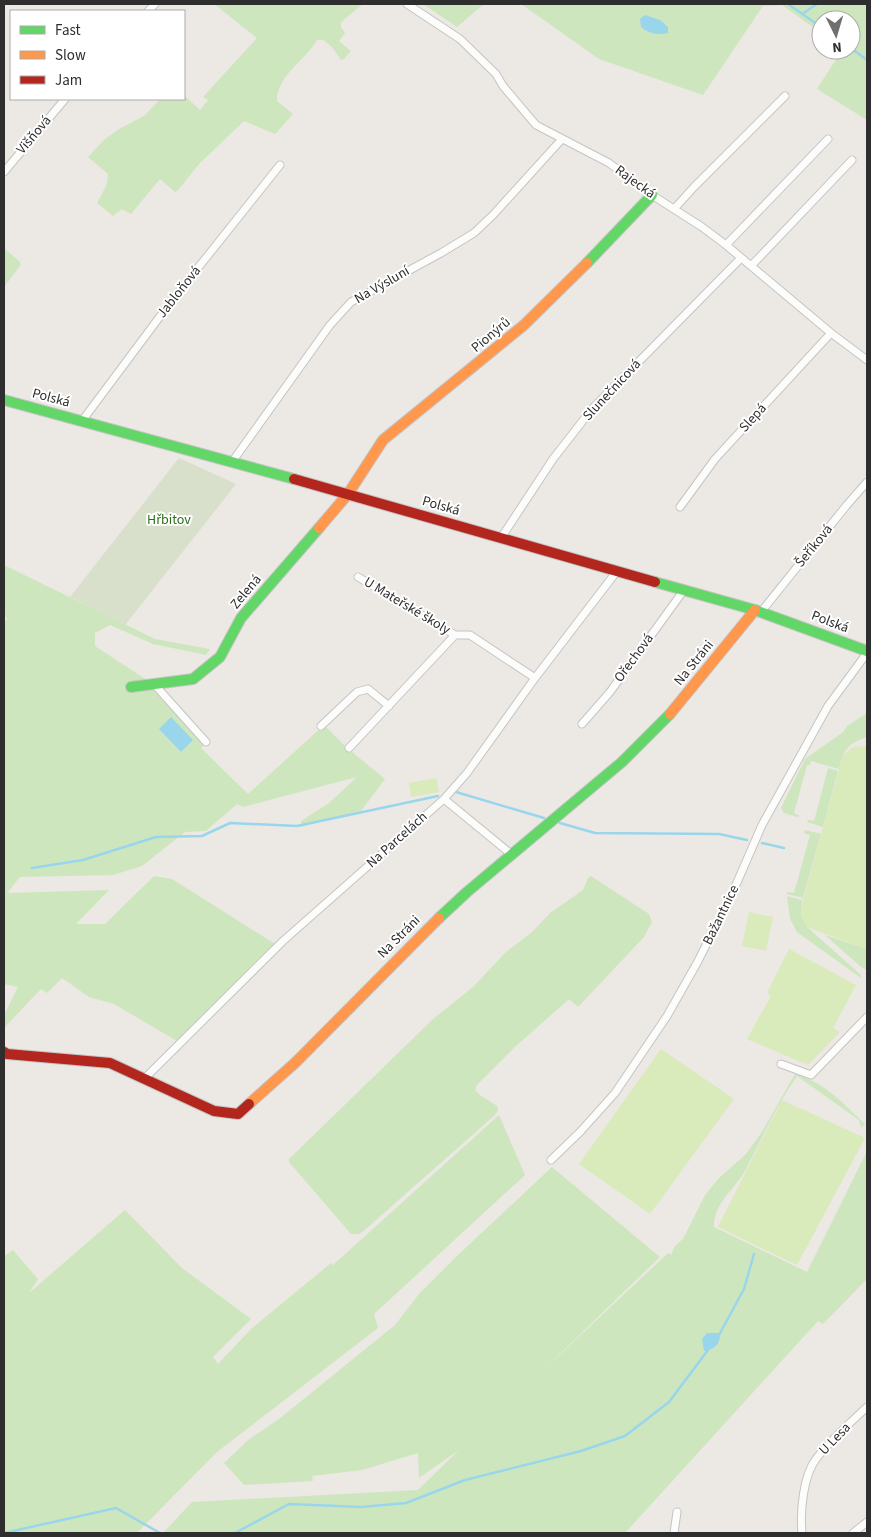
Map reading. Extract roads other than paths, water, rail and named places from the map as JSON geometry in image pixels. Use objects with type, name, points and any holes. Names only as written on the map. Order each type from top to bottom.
[{"type":"street","name":"Rajecká","points":[[407,4],[460,39],[496,74],[503,86],[536,125],[609,163],[652,195],[726,245],[830,333],[867,360]]},
{"type":"street","points":[[674,209],[786,96]]},
{"type":"street","name":"Višňová","points":[[4,172],[64,100]]},
{"type":"street","name":"Na Výsluní","points":[[232,462],[330,325],[351,302],[442,253],[474,233],[493,215],[562,139]]},
{"type":"street","points":[[726,245],[828,139]]},
{"type":"street","points":[[751,266],[852,160]]},
{"type":"street","name":"Jabloňová","points":[[82,421],[170,303],[280,165]]},
{"type":"street","name":"Pionýrů","points":[[348,494],[383,440],[524,325],[652,195]]},
{"type":"street","name":"Slunečnicová","points":[[501,538],[553,459],[592,409],[741,258]]},
{"type":"street","name":"Slepá","points":[[680,507],[716,459],[830,333]]},
{"type":"street","name":"Polská","points":[[4,400],[348,494],[758,611],[867,652]]},
{"type":"street","name":"Šeříková","points":[[758,611],[867,482]]},
{"type":"street","name":"Zelená","points":[[131,686],[193,679],[220,657],[241,618],[348,494]]},
{"type":"street","name":"Na Parcelách","points":[[144,1078],[283,941],[444,799],[466,773],[534,678],[617,571]]},
{"type":"street","name":"U Mateřské školy","points":[[358,577],[456,635],[470,635],[534,678]]},
{"type":"street","name":"Ořechová","points":[[582,724],[610,692],[684,590]]},
{"type":"street","name":"Na Stráni","points":[[4,1052],[7,1054],[110,1063],[214,1111],[238,1114],[296,1062],[430,926],[511,854],[622,762],[665,721],[758,611]]},
{"type":"street","name":"U Mateřské školy","points":[[349,748],[456,635]]},
{"type":"street","name":"Bažantnice","points":[[550,1160],[580,1132],[615,1093],[667,1016],[697,963],[732,894],[762,825],[828,706],[867,652]]},
{"type":"street","points":[[154,684],[206,742]]},
{"type":"street","points":[[321,726],[356,692],[368,689],[389,706]]},
{"type":"street","points":[[444,799],[511,854]]},
{"type":"street","points":[[781,1064],[812,1075],[867,1016]]},
{"type":"street","name":"U Lesa","points":[[802,1533],[801,1522],[804,1490],[815,1460],[867,1407]]},
{"type":"street","points":[[674,1533],[677,1512]]},
{"type":"street","points":[[853,1533],[867,1522]]},
{"type":"water","points":[[645,15],[660,20],[668,27],[668,33],[654,33],[641,27],[640,19]]},
{"type":"water","points":[[171,717],[193,740],[181,752],[159,729]]},
{"type":"water","points":[[707,1333],[720,1333],[720,1337],[714,1348],[704,1351],[702,1339]]},
{"type":"waterway","points":[[788,4],[811,20]]},
{"type":"waterway","points":[[802,14],[817,4]]},
{"type":"waterway","points":[[861,56],[867,60]]},
{"type":"waterway","points":[[456,792],[544,818]]},
{"type":"waterway","points":[[32,868],[83,860],[156,837],[202,836],[230,823],[297,826],[438,796]]},
{"type":"waterway","points":[[560,823],[595,833],[719,834],[747,840]]},
{"type":"waterway","points":[[762,843],[784,848]]},
{"type":"waterway","points":[[719,1335],[744,1289],[754,1254]]},
{"type":"waterway","points":[[235,1533],[289,1504],[361,1507],[406,1503],[465,1480],[581,1451],[625,1436],[669,1402],[708,1350]]},
{"type":"waterway","points":[[4,1533],[116,1508],[160,1533]]},
{"type":"park label","name":"Hřbitov","points":[[169,520]]}]
